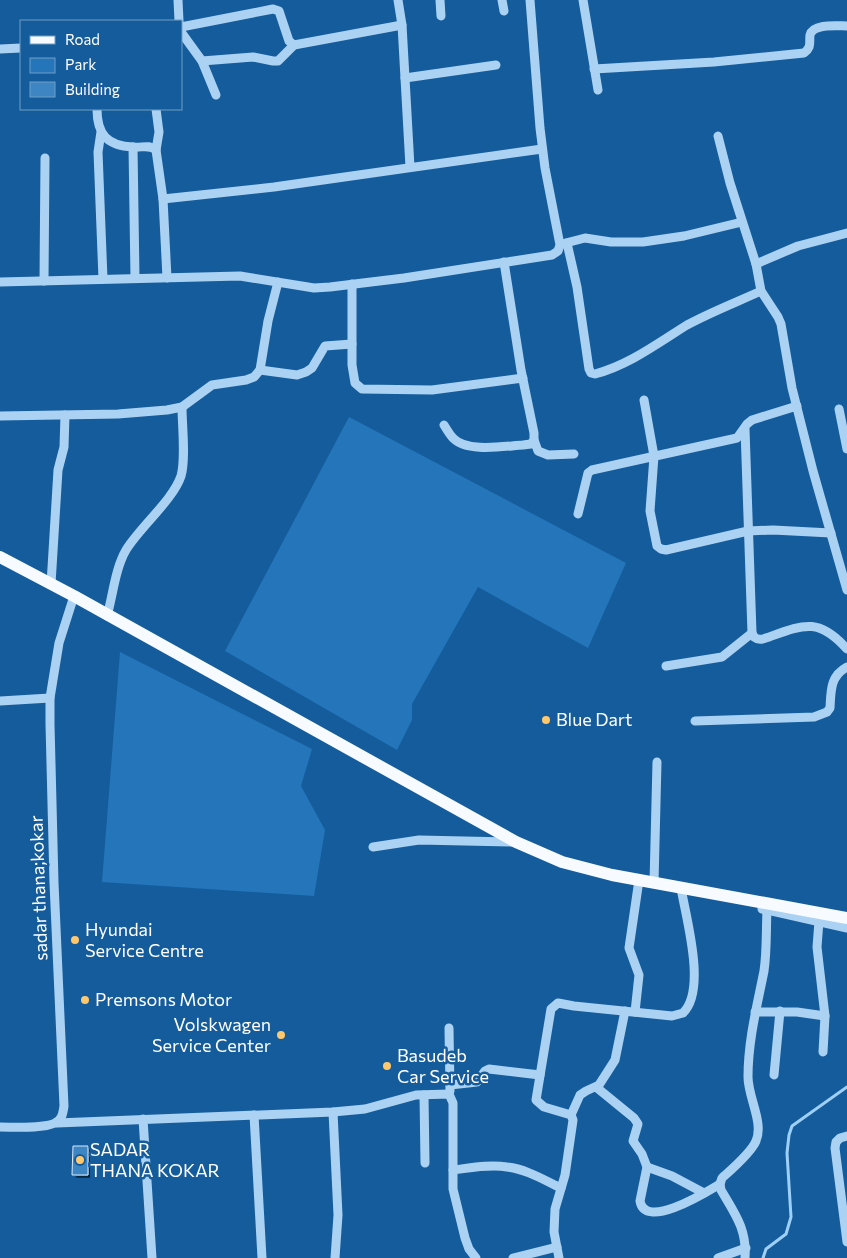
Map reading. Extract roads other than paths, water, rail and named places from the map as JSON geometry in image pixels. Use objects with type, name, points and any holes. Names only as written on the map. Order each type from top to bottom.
[{"type":"main road","points":[[0,557],[74,596],[516,842],[562,862],[654,883],[847,918]]},
{"type":"main road","points":[[707,892],[733,900],[847,922]]},
{"type":"street","points":[[178,0],[179,20]]},
{"type":"street","points":[[398,0],[402,25],[410,167]]},
{"type":"street","points":[[440,0],[441,16]]},
{"type":"street","points":[[502,0],[504,11]]},
{"type":"street","points":[[530,0],[542,149],[563,244],[577,287],[591,373],[596,374],[620,365],[689,324],[761,290]]},
{"type":"street","points":[[582,0],[598,90]]},
{"type":"street","points":[[182,27],[273,10],[278,11],[289,41],[294,45]]},
{"type":"street","points":[[202,61],[253,57],[278,61],[294,45],[402,25]]},
{"type":"street","points":[[594,68],[714,62],[804,53],[811,44],[810,35],[813,30],[818,27],[847,26]]},
{"type":"street","points":[[182,33],[202,61],[216,95]]},
{"type":"street","points":[[0,49],[20,48]]},
{"type":"street","points":[[405,78],[496,65]]},
{"type":"street","points":[[97,110],[98,125],[108,140],[115,144],[133,147],[152,147],[156,150]]},
{"type":"street","points":[[156,110],[159,132],[156,150],[162,200],[167,278]]},
{"type":"street","points":[[101,132],[98,152],[102,279]]},
{"type":"street","points":[[718,136],[730,183],[756,264],[761,290],[781,324],[797,406],[830,533],[844,570],[847,590]]},
{"type":"street","points":[[133,147],[135,278]]},
{"type":"street","points":[[162,200],[274,187],[542,149]]},
{"type":"street","points":[[44,281],[45,158]]},
{"type":"street","points":[[0,282],[240,276],[314,288],[552,254],[558,251],[563,244],[585,238],[611,242],[643,242],[684,236],[742,222]]},
{"type":"street","points":[[756,264],[798,246],[847,233]]},
{"type":"street","points":[[504,262],[534,440],[538,451],[548,455],[574,454]]},
{"type":"street","points":[[0,416],[128,413],[167,410],[182,407],[212,385],[254,377],[260,370],[268,321],[278,282]]},
{"type":"street","points":[[352,284],[354,378],[355,383],[362,389],[432,390],[523,378]]},
{"type":"street","points":[[260,370],[297,374],[312,368],[325,346],[352,344]]},
{"type":"street","points":[[644,400],[654,456],[650,511],[655,540],[657,546],[661,549],[666,550],[748,531],[773,530],[830,533]]},
{"type":"street","points":[[578,514],[588,473],[599,468],[737,438],[752,420],[797,406]]},
{"type":"street","points":[[108,616],[120,564],[125,551],[174,490],[181,476],[182,407]]},
{"type":"street","points":[[839,409],[847,449]]},
{"type":"street","points":[[51,584],[57,477],[64,447],[65,415]]},
{"type":"street","points":[[444,425],[454,439],[472,447],[523,445],[531,444],[534,440]]},
{"type":"street","points":[[744,429],[752,633],[754,638],[760,640],[793,628],[817,626],[830,633],[847,649]]},
{"type":"street","name":"sadar thana;kokar","points":[[57,1123],[62,1116],[64,1106],[54,873],[50,698],[59,643],[74,596]]},
{"type":"street","points":[[666,666],[722,657],[752,633]]},
{"type":"street","points":[[695,721],[814,717],[822,715],[830,708],[834,678],[838,672],[847,667]]},
{"type":"street","points":[[0,701],[50,698]]},
{"type":"street","points":[[654,883],[657,762]]},
{"type":"street","points":[[373,847],[419,840],[516,842]]},
{"type":"street","points":[[559,1258],[554,1232],[554,1219],[565,1175],[573,1127],[571,1115],[580,1095],[596,1087],[615,1060],[639,975],[629,948],[639,880]]},
{"type":"street","points":[[571,1115],[540,1104],[536,1100],[551,1008],[558,1003],[630,1012],[677,1015],[687,1009],[690,1002],[695,970],[681,888]]},
{"type":"street","points":[[707,892],[723,891],[847,913]]},
{"type":"street","points":[[707,892],[721,901],[847,928]]},
{"type":"street","points":[[745,1258],[746,1241],[740,1223],[721,1190],[720,1184],[722,1178],[756,1141],[756,1114],[748,1090],[748,1082],[755,1012],[764,969],[767,910]]},
{"type":"street","points":[[819,921],[817,947],[825,1016],[823,1052]]},
{"type":"street","points":[[755,1012],[780,1011],[825,1016]]},
{"type":"street","points":[[774,1075],[780,1011]]},
{"type":"street","points":[[448,1028],[450,1090],[453,1103],[453,1189],[469,1249],[476,1258]]},
{"type":"street","points":[[0,1127],[143,1119],[333,1112],[365,1108],[450,1090],[477,1082],[488,1069],[540,1075]]},
{"type":"street","points":[[596,1087],[634,1118],[638,1124],[633,1141],[648,1167],[640,1200],[641,1205],[645,1209],[652,1211],[668,1210],[680,1206],[720,1184]]},
{"type":"street","points":[[424,1094],[425,1163]]},
{"type":"street","points":[[333,1112],[338,1215],[335,1258]]},
{"type":"street","points":[[254,1115],[262,1258]]},
{"type":"street","points":[[143,1119],[152,1258]]},
{"type":"street","points":[[847,1136],[840,1138],[836,1142],[835,1148],[847,1242]]},
{"type":"street","points":[[453,1170],[506,1166],[524,1171],[561,1188]]},
{"type":"street","points":[[648,1167],[672,1176],[704,1193]]},
{"type":"street","points":[[513,1258],[557,1247]]},
{"type":"street","points":[[718,1258],[746,1248]]},
{"type":"waterway","points":[[763,1258],[766,1249],[786,1234],[791,1217],[787,1153],[792,1126],[847,1087]]},
{"type":"place","name":"Blue Dart","points":[[546,720]]},
{"type":"place","name":"Hyundai Service Centre","points":[[75,940]]},
{"type":"place","name":"Premsons Motor","points":[[85,1000]]},
{"type":"place","name":"Volskwagen Service Center","points":[[281,1035]]},
{"type":"place","name":"Basudeb Car Service","points":[[387,1066]]},
{"type":"place","name":"SADAR THANA KOKAR","points":[[80,1160]]}]
